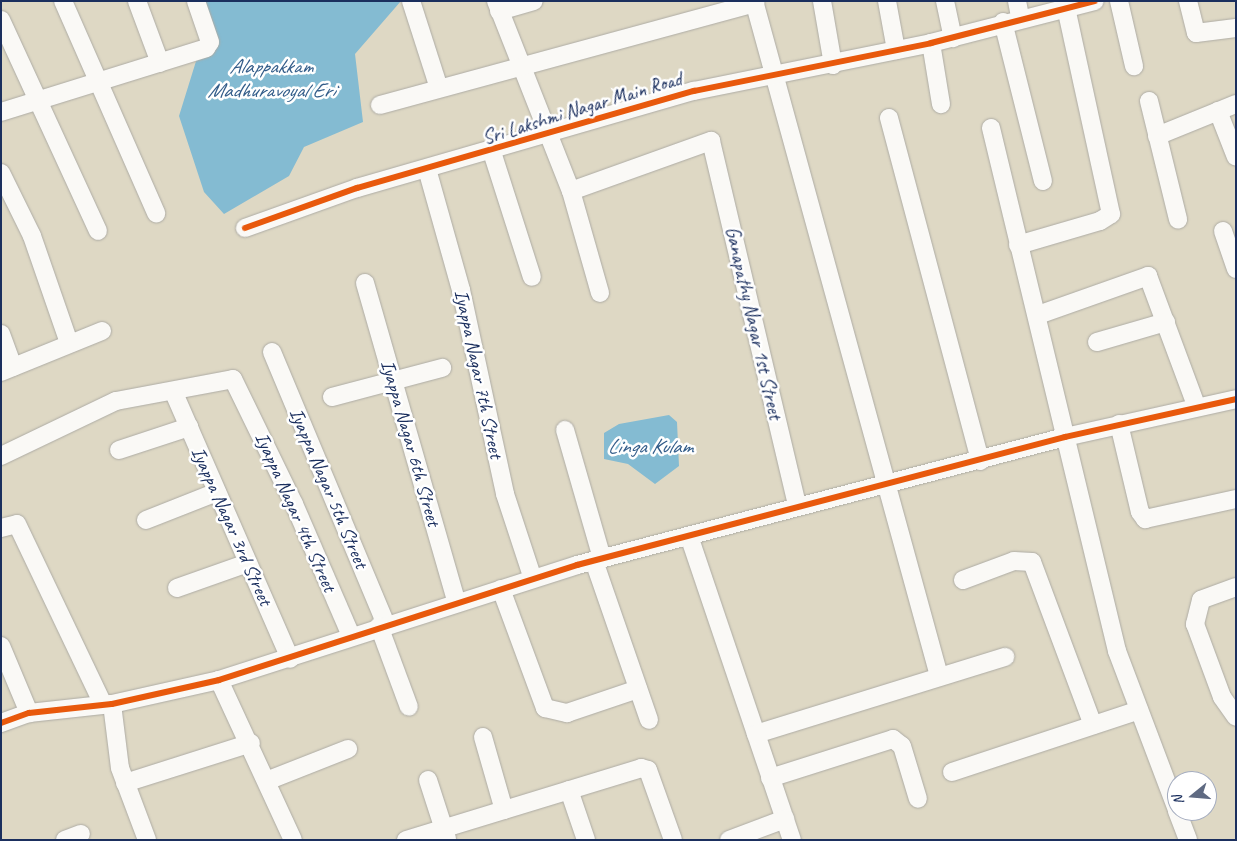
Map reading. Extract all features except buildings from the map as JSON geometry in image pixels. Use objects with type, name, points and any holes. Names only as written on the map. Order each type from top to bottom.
[{"type":"street","points":[[63,1],[156,213]]},
{"type":"street","points":[[137,1],[160,63]]},
{"type":"street","points":[[1,112],[36,103],[210,46],[196,1]]},
{"type":"street","points":[[411,1],[438,88]]},
{"type":"street","points":[[534,1],[498,6],[519,64],[571,191],[600,293]]},
{"type":"street","points":[[822,1],[833,64]]},
{"type":"street","points":[[887,1],[896,50]]},
{"type":"street","points":[[945,1],[953,38]]},
{"type":"street","name":"Sri Lakshmi Nagar Main Road","points":[[245,228],[357,188],[492,152],[694,91],[775,77],[932,43],[953,38],[1014,14],[1095,1]]},
{"type":"street","points":[[1119,1],[1134,66]]},
{"type":"street","points":[[1188,1],[1196,33],[1236,28]]},
{"type":"street","points":[[380,105],[519,64],[755,2],[885,485],[939,676]]},
{"type":"street","points":[[1018,245],[1100,221],[1111,214],[1110,194],[1066,7]]},
{"type":"street","points":[[1014,14],[1043,181]]},
{"type":"street","points":[[3,30],[98,231]]},
{"type":"street","points":[[932,43],[942,104]]},
{"type":"street","points":[[1150,101],[1178,219]]},
{"type":"street","points":[[1157,136],[1236,104]]},
{"type":"street","points":[[1218,111],[1236,157]]},
{"type":"street","points":[[889,118],[980,461]]},
{"type":"street","points":[[991,128],[1018,245],[1038,315],[1065,437],[1117,651],[1167,784]]},
{"type":"street","name":"Ganapathy Nagar 1st Street","points":[[571,191],[711,141],[797,505]]},
{"type":"street","points":[[492,152],[532,277]]},
{"type":"street","name":"Iyappa Nagar 7th Street","points":[[427,169],[461,290],[505,494],[534,578]]},
{"type":"street","points":[[1,173],[32,236],[69,343]]},
{"type":"street","points":[[1223,230],[1236,269]]},
{"type":"street","points":[[1038,315],[1148,276],[1196,405]]},
{"type":"street","name":"Iyappa Nagar 6th Street","points":[[365,282],[457,603]]},
{"type":"street","points":[[1097,342],[1166,322]]},
{"type":"street","points":[[1,334],[7,370],[102,331]]},
{"type":"street","name":"Iyappa Nagar 5th Street","points":[[272,352],[383,626],[409,706]]},
{"type":"street","points":[[332,397],[442,368]]},
{"type":"street","name":"Iyappa Nagar 4th Street","points":[[174,393],[225,379],[237,382],[350,636]]},
{"type":"street","points":[[1,456],[116,401],[174,393]]},
{"type":"street","name":"Iyappa Nagar 3rd Street","points":[[174,393],[290,658]]},
{"type":"street","points":[[1,723],[28,713],[107,704],[220,680],[290,658],[350,636],[534,578],[598,560],[797,505],[980,461],[1065,437],[1196,405],[1236,399]]},
{"type":"street","points":[[1119,424],[1140,512],[1145,519],[1236,498]]},
{"type":"street","points":[[119,450],[189,427]]},
{"type":"street","points":[[565,430],[598,560],[649,720]]},
{"type":"street","points":[[146,520],[217,492]]},
{"type":"street","points":[[9,526],[107,704],[125,783],[147,840]]},
{"type":"street","points":[[689,536],[792,840]]},
{"type":"street","points":[[962,580],[1014,561],[1032,562],[1093,725]]},
{"type":"street","points":[[177,588],[248,563]]},
{"type":"street","points":[[1236,587],[1200,600],[1195,624],[1222,697],[1236,717]]},
{"type":"street","points":[[501,589],[545,708],[567,713],[638,689]]},
{"type":"street","points":[[1,646],[28,713]]},
{"type":"street","points":[[756,734],[1005,657]]},
{"type":"street","points":[[220,680],[268,780],[293,840]]},
{"type":"street","points":[[952,772],[1139,710]]},
{"type":"street","points":[[483,737],[504,810]]},
{"type":"street","points":[[770,778],[893,739],[902,746],[918,799]]},
{"type":"street","points":[[125,783],[250,743]]},
{"type":"street","points":[[268,780],[348,749]]},
{"type":"street","points":[[406,840],[445,834],[504,810],[646,769],[673,840]]},
{"type":"street","points":[[428,780],[445,834]]},
{"type":"street","points":[[569,790],[586,840]]},
{"type":"street","points":[[729,840],[785,820]]},
{"type":"street","points":[[1181,821],[1188,840]]},
{"type":"water","name":"Alappakkam Madhuravoyal Eri","points":[[200,1],[401,1],[355,54],[363,122],[304,147],[289,176],[224,214],[204,192],[179,116],[206,29]]},
{"type":"water","name":"Linga Kulam","points":[[669,415],[677,422],[679,466],[655,484],[628,464],[604,459],[604,433],[619,424]]},
{"type":"cycle path","points":[[245,228],[357,188],[694,91],[931,43],[1095,1]]},
{"type":"cycle path","points":[[1,723],[29,713],[112,704],[219,680],[577,565],[1065,437],[1236,399]]}]
